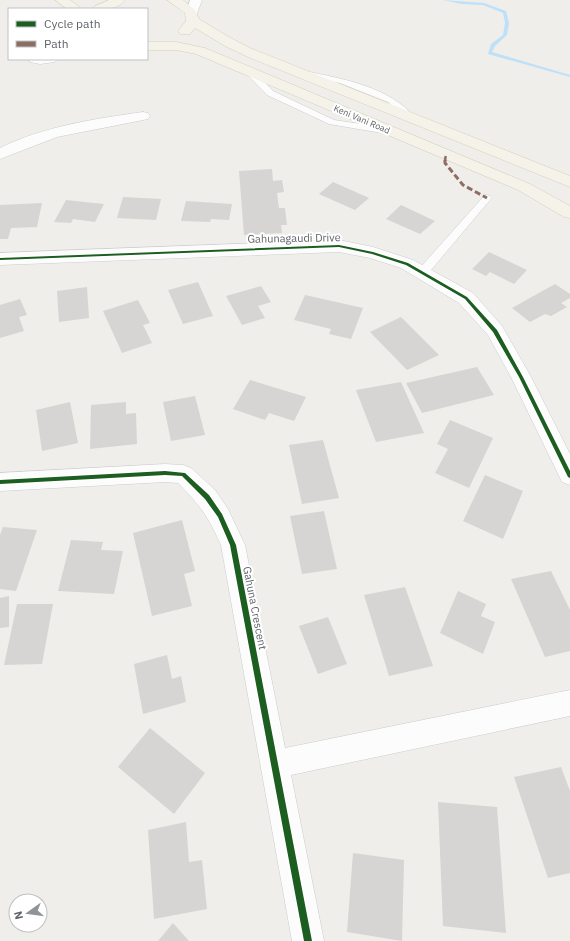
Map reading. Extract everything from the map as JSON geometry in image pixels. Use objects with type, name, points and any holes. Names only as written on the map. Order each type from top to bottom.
[{"type":"main road","points":[[62,0],[74,8]]},
{"type":"main road","points":[[101,8],[119,0]]},
{"type":"main road","name":"Keni Vani Road","points":[[173,0],[185,6],[192,17],[209,33],[230,44],[570,182]]},
{"type":"main road","points":[[148,45],[164,42],[178,36],[188,29],[192,17]]},
{"type":"main road","name":"Keni Vani Road","points":[[148,45],[188,47],[200,51],[524,187],[570,212]]},
{"type":"street","points":[[192,17],[196,0]]},
{"type":"street","points":[[0,154],[17,144],[76,127],[143,116]]},
{"type":"street","name":"Gahunagaudi Drive","points":[[0,259],[339,246],[373,252],[407,264],[466,298],[495,331],[521,377],[570,476]]},
{"type":"street","name":"Gahuna Crescent","points":[[0,482],[165,473],[183,474],[208,497],[220,516],[233,546],[308,941]]},
{"type":"street","points":[[275,764],[570,702]]},
{"type":"lane","points":[[422,272],[487,198]]},
{"type":"building","points":[[272,169],[273,181],[282,180],[284,192],[277,193],[279,208],[285,208],[287,225],[281,225],[282,233],[244,235],[239,171]]},
{"type":"building","points":[[333,182],[369,198],[355,210],[319,194]]},
{"type":"building","points":[[123,197],[161,199],[156,220],[117,218]]},
{"type":"building","points":[[66,200],[104,204],[95,222],[73,219],[71,223],[54,222]]},
{"type":"building","points":[[186,201],[232,204],[229,220],[211,219],[210,222],[181,221]]},
{"type":"building","points":[[42,203],[37,227],[11,228],[8,239],[0,239],[0,205]]},
{"type":"building","points":[[401,205],[435,221],[420,234],[386,219]]},
{"type":"building","points":[[489,252],[527,270],[514,284],[490,272],[486,276],[472,269]]},
{"type":"building","points":[[198,282],[213,316],[183,324],[168,290]]},
{"type":"building","points":[[555,284],[570,294],[570,298],[561,303],[567,307],[551,316],[545,314],[530,322],[512,308]]},
{"type":"building","points":[[261,286],[271,302],[258,306],[265,318],[242,325],[226,296]]},
{"type":"building","points":[[87,287],[89,318],[59,322],[57,291]]},
{"type":"building","points":[[305,295],[363,308],[351,339],[329,334],[331,329],[294,320]]},
{"type":"building","points":[[20,299],[27,315],[19,317],[24,331],[0,338],[0,305]]},
{"type":"building","points":[[138,300],[150,323],[143,325],[152,343],[122,353],[103,311]]},
{"type":"building","points":[[401,317],[439,355],[407,370],[370,332]]},
{"type":"building","points":[[477,367],[494,395],[422,413],[406,383]]},
{"type":"building","points":[[250,380],[306,397],[294,421],[269,413],[265,420],[233,409]]},
{"type":"building","points":[[401,382],[424,433],[376,442],[356,390]]},
{"type":"building","points":[[195,396],[205,435],[171,441],[163,402]]},
{"type":"building","points":[[70,402],[78,443],[42,451],[36,410]]},
{"type":"building","points":[[126,402],[126,414],[136,413],[137,444],[90,449],[91,405]]},
{"type":"building","points":[[450,420],[493,438],[469,488],[435,473],[448,449],[437,444]]},
{"type":"building","points":[[323,440],[339,498],[302,504],[289,445]]},
{"type":"building","points":[[485,475],[523,491],[503,539],[463,521]]},
{"type":"building","points":[[324,511],[337,569],[302,574],[290,516]]},
{"type":"building","points":[[182,520],[195,571],[184,574],[192,606],[152,616],[133,533]]},
{"type":"building","points":[[3,527],[37,530],[16,591],[0,589],[0,535]]},
{"type":"building","points":[[71,540],[103,542],[101,550],[123,551],[114,594],[58,591]]},
{"type":"building","points":[[551,571],[570,610],[570,651],[545,657],[511,579]]},
{"type":"building","points":[[405,587],[433,666],[389,676],[364,595]]},
{"type":"building","points":[[458,591],[486,604],[481,616],[495,622],[483,654],[440,633]]},
{"type":"building","points":[[9,596],[9,627],[0,628],[0,598]]},
{"type":"building","points":[[17,604],[53,604],[42,664],[4,665]]},
{"type":"building","points":[[328,617],[347,664],[318,674],[299,626]]},
{"type":"building","points":[[167,655],[172,679],[181,676],[186,702],[143,714],[134,664]]},
{"type":"building","points":[[150,728],[205,773],[174,814],[118,767]]},
{"type":"building","points":[[561,767],[570,791],[570,873],[548,878],[514,777]]},
{"type":"building","points":[[438,802],[497,807],[506,933],[443,926]]},
{"type":"building","points":[[186,822],[189,862],[202,860],[207,909],[154,919],[148,830]]},
{"type":"building","points":[[353,853],[404,860],[402,941],[347,932]]},
{"type":"building","points":[[173,923],[189,941],[158,941]]},
{"type":"waterway","points":[[445,0],[462,3],[484,4],[505,12],[507,23],[505,35],[493,45],[490,53],[570,76]]},
{"type":"marked path","points":[[446,154],[445,163],[463,185],[487,198]]},
{"type":"cycle path","points":[[0,259],[339,246],[373,253],[407,264],[466,298],[495,331],[521,377],[570,476]]},
{"type":"cycle path","points":[[0,482],[165,473],[183,474],[207,497],[220,516],[233,545],[308,941]]}]
